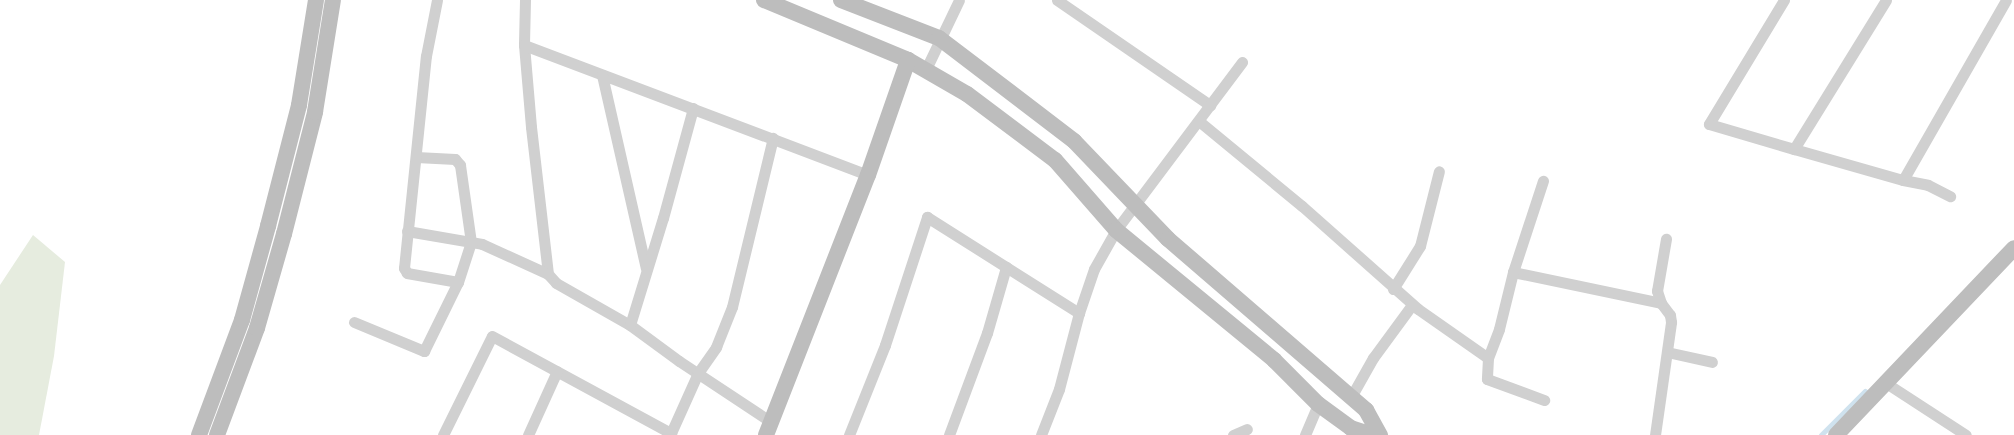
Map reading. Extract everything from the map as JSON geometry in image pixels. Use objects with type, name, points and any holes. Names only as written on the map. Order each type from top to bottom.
[{"type":"street","points":[[199,435],[242,320],[268,226],[299,106],[316,0]]},
{"type":"street","points":[[217,435],[257,328],[284,234],[315,112],[333,0]]},
{"type":"street","points":[[437,0],[426,56],[404,268],[407,273],[458,282]]},
{"type":"street","points":[[525,0],[524,45],[530,127],[548,274]]},
{"type":"street","points":[[764,0],[908,60],[967,94],[1055,160],[1116,230],[1274,360],[1318,404],[1351,428],[1372,435]]},
{"type":"street","points":[[841,0],[939,38],[1074,141],[1168,239],[1366,410],[1380,435]]},
{"type":"street","points":[[926,69],[939,38],[959,0]]},
{"type":"street","points":[[1057,0],[1210,105]]},
{"type":"street","points":[[1784,0],[1708,124],[1903,180],[1928,185],[1950,196]]},
{"type":"street","points":[[1794,149],[1886,0]]},
{"type":"street","points":[[1903,180],[2006,0]]},
{"type":"street","points":[[524,45],[868,175]]},
{"type":"street","points":[[407,231],[482,244],[548,274],[556,283],[630,325],[769,428],[868,175],[908,60]]},
{"type":"street","points":[[1040,435],[1059,389],[1079,313],[1094,269],[1116,230],[1200,122],[1210,105],[1242,62]]},
{"type":"street","points":[[602,75],[647,270]]},
{"type":"street","points":[[630,325],[693,108]]},
{"type":"street","points":[[1200,122],[1302,206],[1412,305],[1488,358]]},
{"type":"street","points":[[443,435],[492,336],[671,434],[698,374],[716,347],[732,307],[773,138]]},
{"type":"street","points":[[354,322],[424,351],[458,282],[471,242],[460,165],[455,159],[416,157]]},
{"type":"street","points":[[1393,289],[1420,246],[1439,171]]},
{"type":"street","points":[[1543,181],[1513,272],[1499,329],[1488,358],[1487,379],[1544,400]]},
{"type":"street","points":[[849,435],[886,345],[927,217],[1079,313]]},
{"type":"street","points":[[1655,435],[1670,315],[1661,303],[1657,291],[1666,239]]},
{"type":"street","points":[[1836,435],[2014,248]]},
{"type":"street","points":[[949,435],[987,333],[1006,267]]},
{"type":"street","points":[[1513,272],[1661,303]]},
{"type":"street","points":[[1352,397],[1373,358],[1412,305]]},
{"type":"street","points":[[1666,352],[1712,362]]},
{"type":"street","points":[[528,435],[557,371]]},
{"type":"street","points":[[1886,383],[1966,435]]},
{"type":"street","points":[[1305,435],[1318,404]]},
{"type":"street","points":[[1233,435],[1247,428]]},
{"type":"shaded area","points":[[33,235],[65,262],[54,356],[39,435],[0,435],[0,285]]},
{"type":"waterway","points":[[1821,435],[1865,391]]}]
